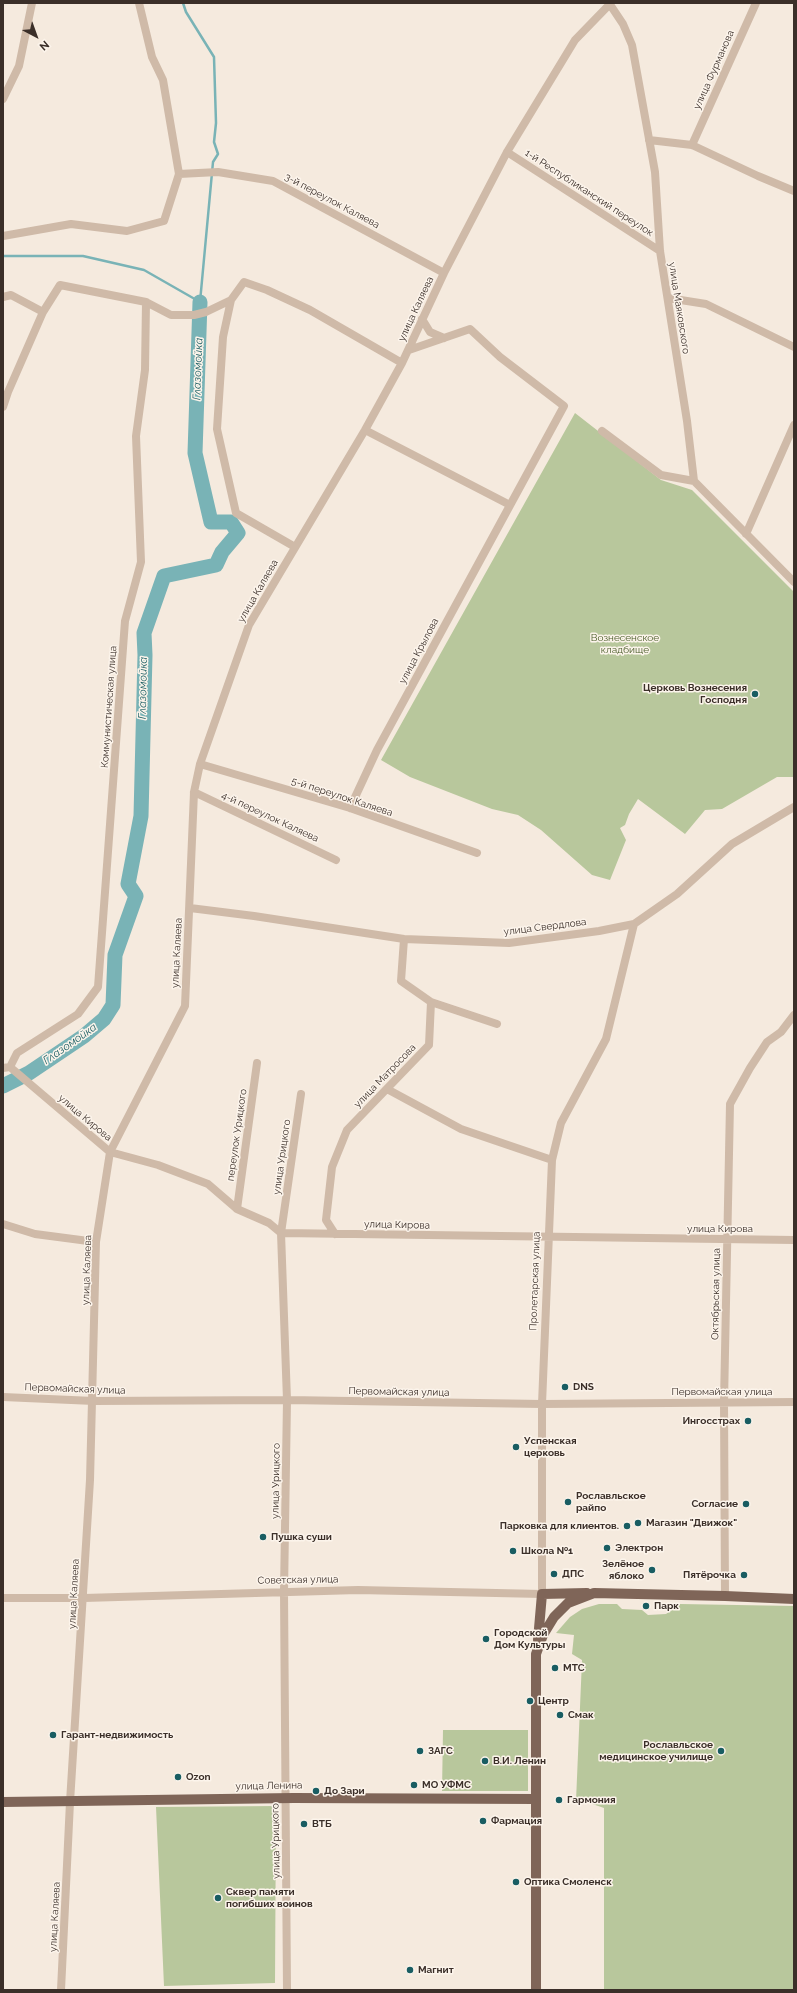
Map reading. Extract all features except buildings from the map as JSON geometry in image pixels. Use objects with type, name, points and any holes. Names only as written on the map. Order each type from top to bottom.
[{"type":"main road","name":"Советская улица","points":[[568,1603],[594,1593]]},
{"type":"main road","name":"Советская улица","points":[[542,1594],[594,1593],[725,1596],[794,1600]]},
{"type":"main road","name":"Пролетарская улица","points":[[536,1990],[536,1654],[542,1594]]},
{"type":"main road","name":"Пролетарская улица","points":[[536,1654],[543,1634],[554,1617],[568,1603]]},
{"type":"main road","name":"улица Ленина","points":[[3,1802],[285,1798],[536,1799]]},
{"type":"street","points":[[3,99],[19,66],[32,3]]},
{"type":"street","points":[[3,236],[71,224],[127,232],[164,221],[178,174],[163,80],[152,57],[139,3]]},
{"type":"street","name":"улица Фурманова","points":[[692,145],[756,3]]},
{"type":"street","name":"улица Маяковского","points":[[609,4],[623,24],[632,45],[655,172],[660,250],[694,481]]},
{"type":"street","name":"улица Каляева","points":[[61,1990],[70,1802],[84,1598],[94,1401],[96,1242],[110,1152],[185,1006],[194,792],[200,764],[249,625],[365,430],[402,364],[444,273],[507,152],[575,40],[609,4]]},
{"type":"street","points":[[649,140],[692,145],[794,191]]},
{"type":"street","name":"1-й Республиканский переулок","points":[[507,152],[660,250]]},
{"type":"street","name":"3-й переулок Каляева","points":[[178,174],[203,174],[218,172],[273,181],[444,273]]},
{"type":"street","points":[[295,547],[236,512],[217,429],[223,337],[231,300],[244,282],[267,290],[310,310],[402,364]]},
{"type":"street","points":[[3,407],[8,392],[43,312],[60,285],[146,302],[171,315],[194,315],[206,312],[231,300]]},
{"type":"street","points":[[3,297],[11,295],[43,312]]},
{"type":"street","points":[[668,298],[706,304],[794,346]]},
{"type":"street","name":"Коммунистическая улица","points":[[6,1067],[17,1053],[78,1014],[98,987],[125,621],[141,562],[136,436],[145,370],[146,302]]},
{"type":"street","points":[[422,319],[430,332],[444,338]]},
{"type":"street","name":"улица Крылова","points":[[350,808],[377,750],[564,406],[500,357],[470,329],[409,350]]},
{"type":"street","points":[[746,534],[794,425]]},
{"type":"street","points":[[365,430],[510,505]]},
{"type":"street","points":[[602,431],[661,475],[694,481],[794,582]]},
{"type":"street","name":"5-й переулок Каляева","points":[[200,764],[350,808],[476,853]]},
{"type":"street","name":"4-й переулок Каляева","points":[[194,792],[336,860]]},
{"type":"street","name":"улица Свердлова","points":[[190,908],[254,916],[404,940],[509,943],[599,931],[634,924],[677,894],[732,844],[794,807]]},
{"type":"street","name":"Пролетарская улица","points":[[542,1594],[542,1404],[552,1160],[561,1123],[606,1039],[634,924]]},
{"type":"street","points":[[404,940],[401,981],[431,1002],[497,1024]]},
{"type":"street","name":"улица Матросова","points":[[335,1234],[326,1220],[332,1167],[347,1130],[428,1045],[431,1002]]},
{"type":"street","name":"Октябрьская улица","points":[[725,1596],[724,1402],[730,1104],[750,1068],[767,1042],[781,1032],[794,1015]]},
{"type":"street","name":"переулок Урицкого","points":[[237,1209],[257,1064]]},
{"type":"street","name":"улица Кирова","points":[[6,1067],[41,1094],[110,1152],[158,1165],[208,1184],[237,1209],[269,1223],[281,1233],[548,1238],[794,1240]]},
{"type":"street","points":[[387,1089],[461,1129],[552,1160]]},
{"type":"street","name":"улица Урицкого","points":[[287,1990],[284,1592],[287,1400],[281,1233],[301,1094]]},
{"type":"street","points":[[3,1224],[35,1234],[96,1242]]},
{"type":"street","name":"Первомайская улица","points":[[3,1397],[94,1401],[287,1400],[542,1404],[794,1402]]},
{"type":"street","name":"Советская улица","points":[[3,1598],[84,1598],[358,1590],[542,1594]]},
{"type":"green space","name":"Вознесенское кладбище","points":[[575,413],[661,480],[692,490],[794,592],[794,777],[777,777],[722,809],[705,810],[685,834],[638,799],[629,814],[625,825],[620,828],[626,840],[610,880],[592,875],[541,830],[518,815],[492,809],[410,777],[381,760]]},
{"type":"green space","points":[[599,1604],[617,1604],[622,1609],[642,1610],[648,1615],[666,1614],[680,1604],[794,1606],[794,1990],[604,1990],[604,1808],[581,1800],[576,1801],[582,1660],[572,1654],[574,1635],[556,1633],[570,1617],[582,1609]]},
{"type":"green space","points":[[443,1730],[528,1730],[528,1791],[442,1791]]},
{"type":"green space","points":[[276,1806],[275,1983],[164,1986],[156,1807]]},
{"type":"waterway","name":"Глазомойка","points":[[3,256],[83,256],[144,270],[200,302],[213,162],[218,154],[214,142],[216,123],[214,57],[186,12],[183,3]]},
{"type":"waterway","name":"Глазомойка","points":[[3,1086],[29,1073],[84,1036],[104,1019],[113,1005],[115,955],[136,896],[128,884],[141,816],[145,655],[144,633],[164,576],[216,565],[222,552],[238,533],[231,522],[211,522],[195,453],[200,302]]},
{"type":"place","name":"Церковь Вознесения Господня","points":[[755,694]]},
{"type":"place","name":"DNS","points":[[565,1387]]},
{"type":"place","name":"Ингосстрах","points":[[748,1421]]},
{"type":"place","name":"Успенская церковь","points":[[516,1447]]},
{"type":"place","name":"Рославльское райпо","points":[[568,1502]]},
{"type":"place","name":"Согласие","points":[[746,1504]]},
{"type":"place","name":"Магазин \"Движок\"","points":[[638,1523]]},
{"type":"place","name":"Парковка для клиентов.","points":[[627,1526]]},
{"type":"place","name":"Пушка суши","points":[[263,1537]]},
{"type":"place","name":"Электрон","points":[[607,1548]]},
{"type":"place","name":"Школа №1","points":[[513,1551]]},
{"type":"place","name":"Зелёное яблоко","points":[[652,1570]]},
{"type":"place","name":"ДПС","points":[[554,1574]]},
{"type":"place","name":"Пятёрочка","points":[[744,1575]]},
{"type":"place","name":"Парк","points":[[646,1606]]},
{"type":"place","name":"Городской Дом Культуры","points":[[486,1639]]},
{"type":"place","name":"МТС","points":[[555,1668]]},
{"type":"place","name":"Центр","points":[[530,1701]]},
{"type":"place","name":"Смак","points":[[560,1715]]},
{"type":"place","name":"Гарант-недвижимость","points":[[53,1735]]},
{"type":"place","name":"ЗАГС","points":[[420,1751]]},
{"type":"place","name":"Рославльское медицинское училище","points":[[721,1751]]},
{"type":"place","name":"В.И. Ленин","points":[[485,1761]]},
{"type":"place","name":"Ozon","points":[[178,1777]]},
{"type":"place","name":"МО УФМС","points":[[414,1785]]},
{"type":"place","name":"До Зари","points":[[316,1791]]},
{"type":"place","name":"Гармония","points":[[559,1800]]},
{"type":"place","name":"Фармация","points":[[483,1821]]},
{"type":"place","name":"ВТБ","points":[[304,1824]]},
{"type":"place","name":"Оптика Смоленск","points":[[516,1882]]},
{"type":"place","name":"Сквер памяти погибших воинов","points":[[218,1898]]},
{"type":"place","name":"Магнит","points":[[410,1970]]}]
